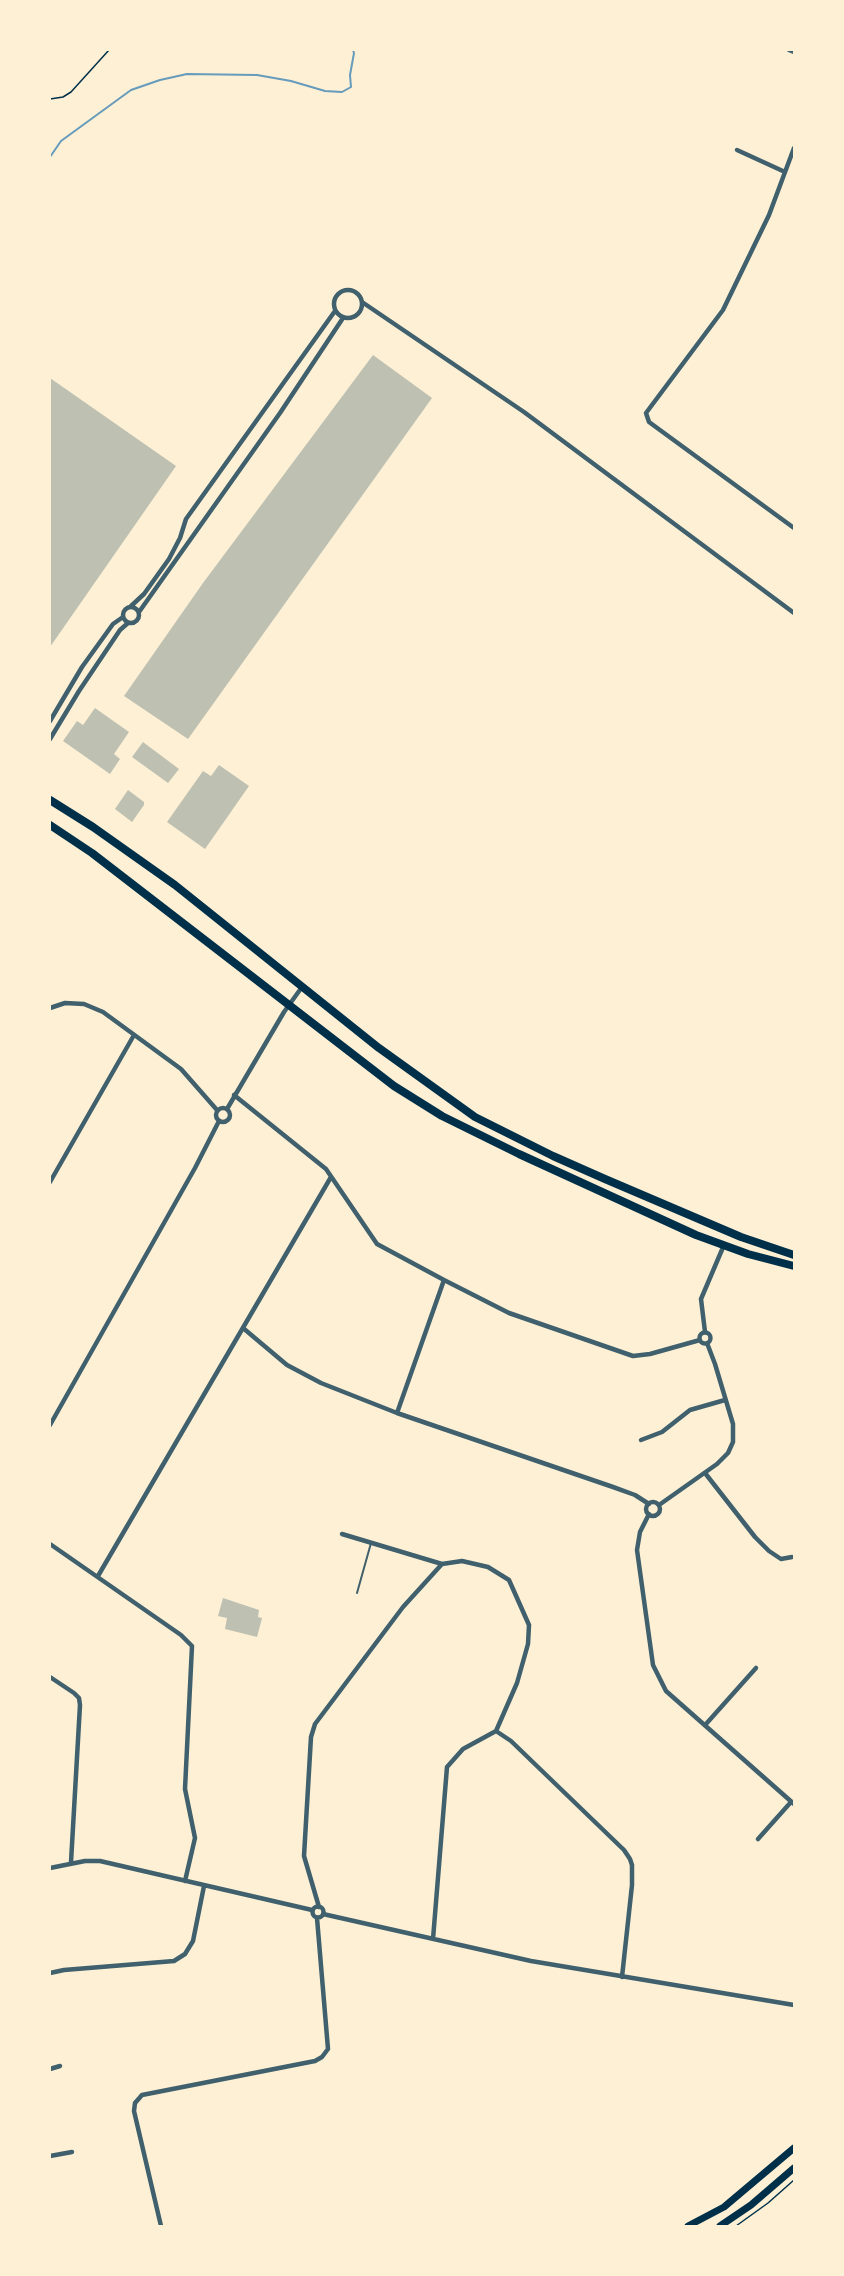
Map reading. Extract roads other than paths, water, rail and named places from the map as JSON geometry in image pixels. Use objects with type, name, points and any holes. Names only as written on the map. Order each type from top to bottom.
[{"type":"highway","points":[[50,800],[174,885],[411,1073],[475,1117],[553,1156],[712,1225],[758,1244],[795,1255]]},
{"type":"highway","points":[[50,825],[106,863],[394,1086],[442,1116],[649,1215],[724,1245],[795,1266]]},
{"type":"main road","points":[[688,2226],[724,2207],[795,2148]]},
{"type":"main road","points":[[720,2226],[751,2205],[795,2168]]},
{"type":"street","points":[[789,50],[795,52]]},
{"type":"street","points":[[795,148],[769,215],[723,310],[646,413],[649,422],[795,528]]},
{"type":"street","points":[[737,150],[785,172]]},
{"type":"street","points":[[50,721],[82,667],[113,624],[123,617],[124,611],[144,594],[169,559],[180,538],[186,519],[335,311],[336,297],[344,291],[353,291],[362,302],[524,412],[795,613]]},
{"type":"street","points":[[335,311],[343,318],[352,318],[357,315],[362,302]]},
{"type":"street","points":[[50,739],[120,630],[128,623],[138,620],[139,612],[280,413],[343,318]]},
{"type":"street","points":[[130,607],[139,612]]},
{"type":"street","points":[[123,617],[128,623]]},
{"type":"street","points":[[218,1110],[227,1108],[288,1005],[302,987]]},
{"type":"street","points":[[50,1008],[65,1003],[84,1004],[103,1012],[181,1069],[218,1110]]},
{"type":"street","points":[[50,1182],[134,1035]]},
{"type":"street","points":[[234,1095],[326,1169],[377,1244],[444,1280],[509,1313],[633,1356],[650,1354],[700,1340],[707,1343]]},
{"type":"street","points":[[218,1110],[215,1116],[219,1121],[224,1122],[230,1117],[227,1108]]},
{"type":"street","points":[[50,1425],[195,1168],[219,1121]]},
{"type":"street","points":[[98,1576],[331,1177]]},
{"type":"street","points":[[707,1343],[711,1337],[705,1332],[701,1299],[724,1245]]},
{"type":"street","points":[[397,1413],[444,1280]]},
{"type":"street","points":[[243,1328],[287,1365],[321,1383],[397,1413],[635,1495],[649,1504]]},
{"type":"street","points":[[700,1340],[701,1334],[705,1332]]},
{"type":"street","points":[[659,1505],[722,1460],[733,1442],[734,1432],[707,1343]]},
{"type":"street","points":[[641,1440],[662,1432],[690,1410],[725,1400]]},
{"type":"street","points":[[705,1473],[755,1537],[769,1551],[781,1559],[792,1557]]},
{"type":"street","points":[[649,1514],[646,1509],[649,1504],[654,1502],[659,1505]]},
{"type":"street","points":[[649,1514],[657,1515],[660,1511],[659,1505]]},
{"type":"street","points":[[649,1514],[640,1532],[637,1550],[652,1665],[666,1691],[793,1803],[758,1839]]},
{"type":"street","points":[[342,1534],[442,1564],[462,1561],[488,1567],[509,1580],[529,1625],[528,1644],[517,1683],[496,1731],[463,1749],[447,1767],[433,1939]]},
{"type":"street","points":[[50,1544],[181,1635],[192,1646],[185,1789],[195,1838],[185,1881]]},
{"type":"street","points":[[323,1914],[304,1856],[312,1730],[319,1717],[403,1607],[442,1564]]},
{"type":"street","points":[[706,1724],[756,1668]]},
{"type":"street","points":[[50,1677],[74,1693],[79,1698],[80,1705],[71,1862]]},
{"type":"street","points":[[496,1731],[511,1741],[624,1850],[630,1859],[632,1885],[622,1977]]},
{"type":"street","points":[[50,1868],[71,1862],[100,1861],[312,1910],[319,1906]]},
{"type":"street","points":[[50,1973],[174,1961],[185,1954],[194,1941],[204,1886]]},
{"type":"street","points":[[161,2226],[134,2112],[135,2103],[142,2095],[315,2061],[322,2057],[328,2049],[317,1918],[313,1915],[312,1910]]},
{"type":"street","points":[[317,1918],[323,1914],[522,1960],[795,2005]]},
{"type":"street","points":[[50,2069],[60,2066]]},
{"type":"street","points":[[50,2156],[72,2152]]},
{"type":"lane","points":[[357,1593],[371,1543]]},
{"type":"waterway","points":[[50,157],[61,141],[131,90],[187,74],[257,75],[291,81],[325,91],[342,92],[351,87],[353,50]]}]
